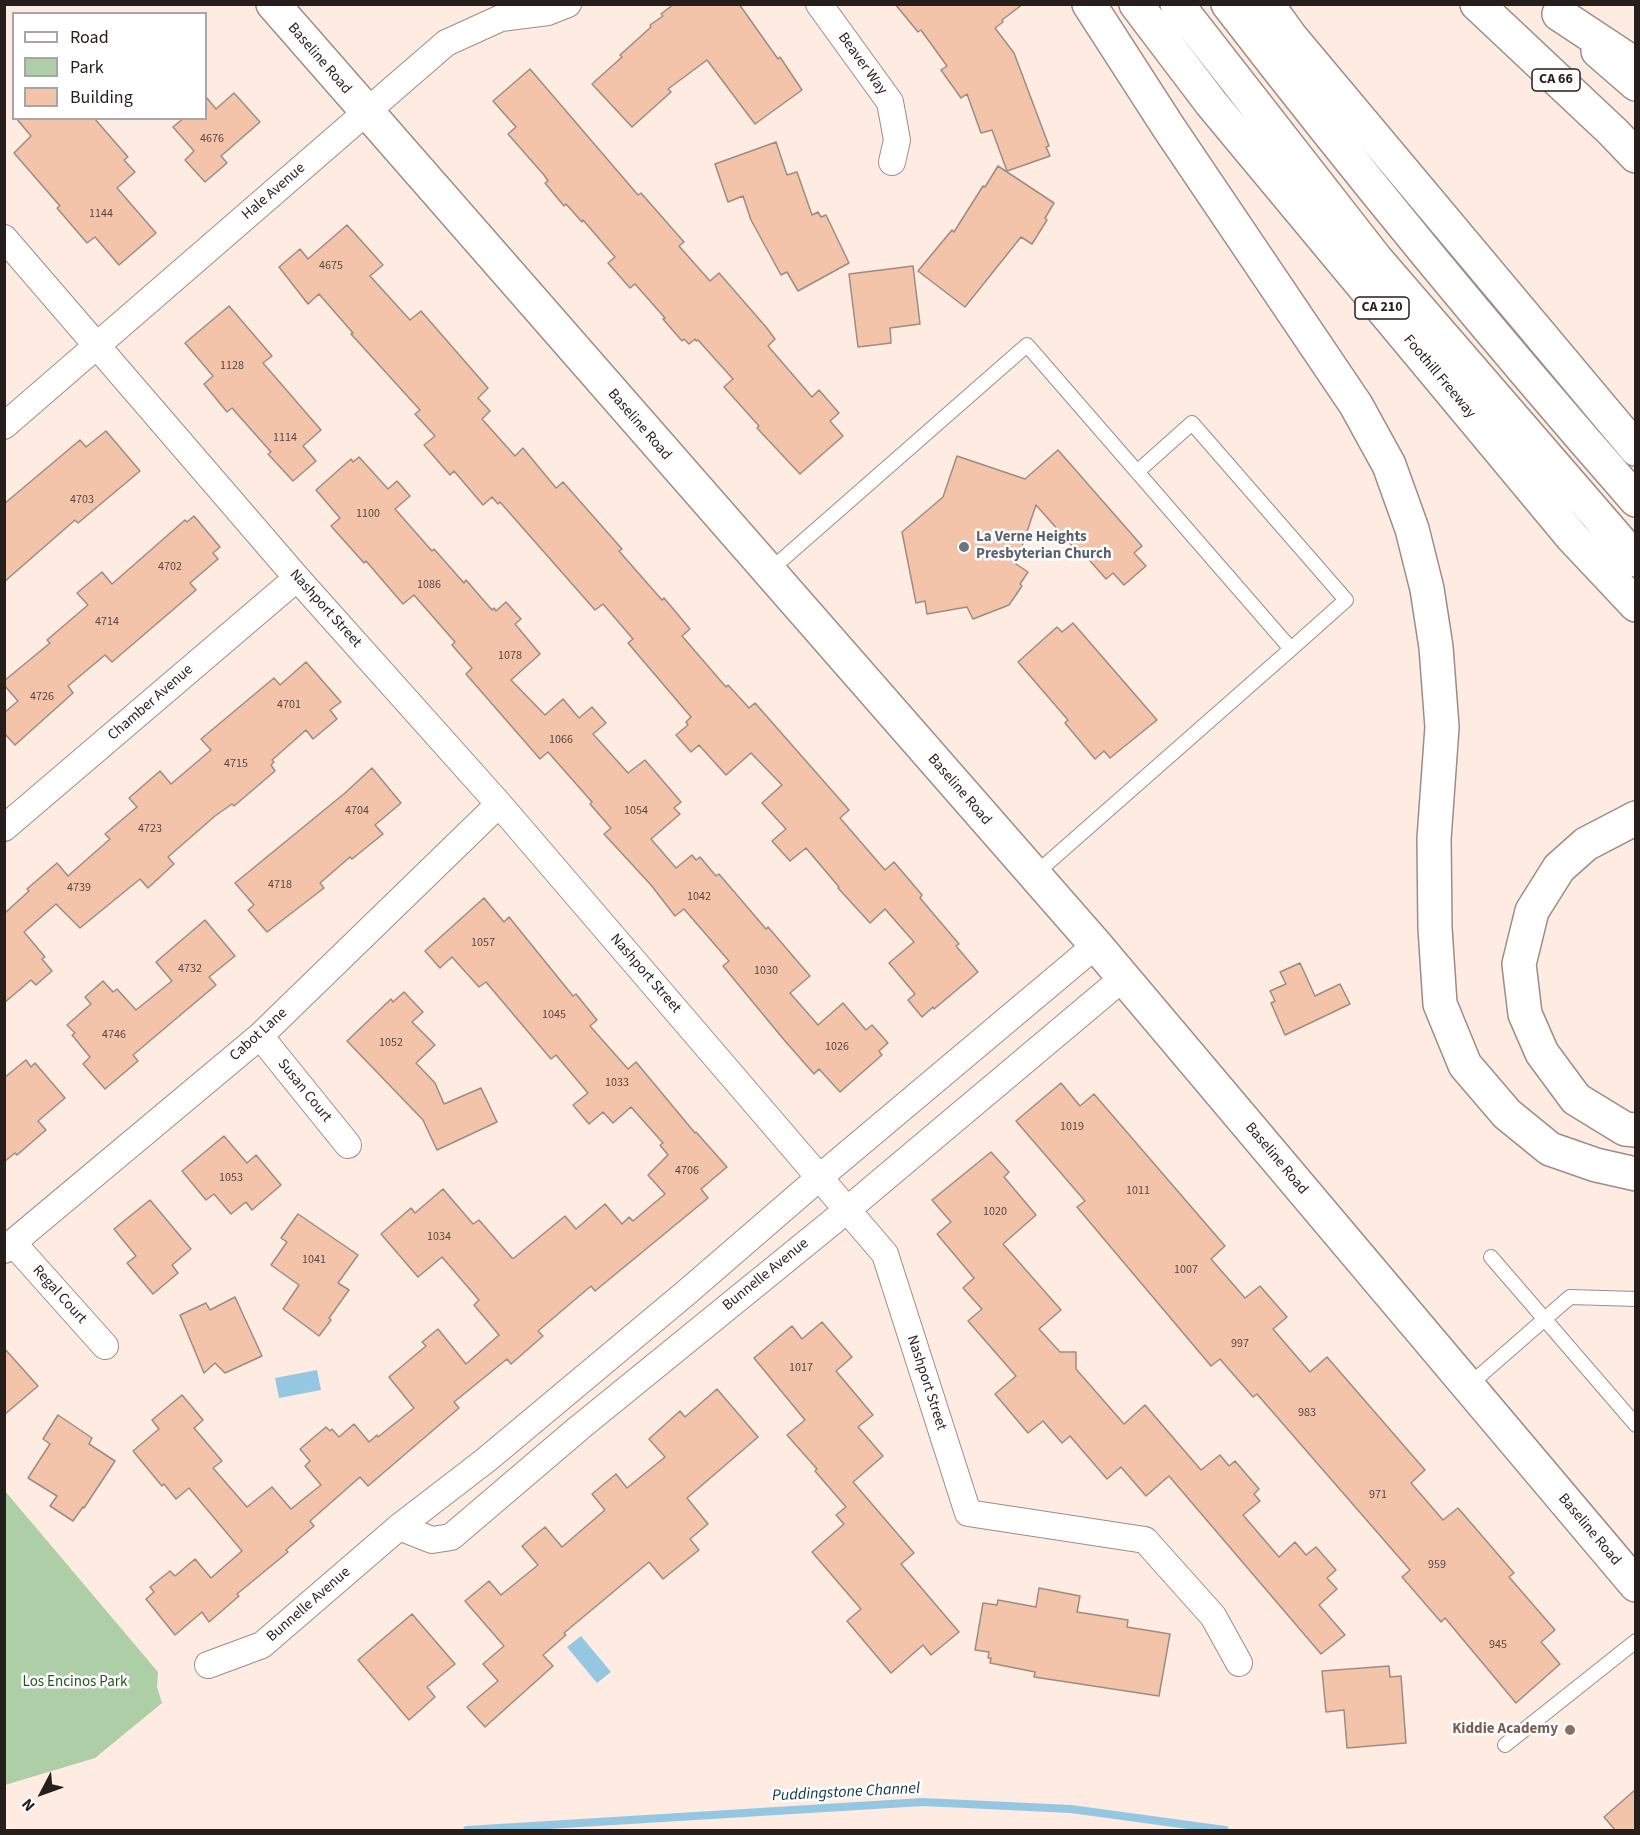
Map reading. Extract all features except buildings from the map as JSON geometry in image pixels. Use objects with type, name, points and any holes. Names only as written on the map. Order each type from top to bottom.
[{"type":"main road","name":"Baseline Road","points":[[273,4],[1096,945],[1635,1585]]},
{"type":"main road","points":[[1089,4],[1169,128],[1356,405],[1389,465],[1408,519],[1427,589],[1435,636],[1442,727],[1434,839],[1435,928],[1440,1004],[1465,1065],[1507,1113],[1550,1149],[1596,1165],[1635,1174]]},
{"type":"main road","name":"Foothill Freeway","points":[[1136,4],[1210,103],[1565,528],[1635,605]]},
{"type":"main road","points":[[1177,4],[1376,259],[1635,560]]},
{"type":"main road","points":[[1228,4],[1445,276],[1635,500]]},
{"type":"main road","points":[[1267,4],[1290,36],[1635,449]]},
{"type":"main road","name":"CA 66","points":[[1477,4],[1613,132],[1635,156]]},
{"type":"main road","points":[[1554,9],[1635,65]]},
{"type":"main road","points":[[1554,9],[1635,84]]},
{"type":"main road","points":[[1635,818],[1586,844],[1559,868],[1532,911],[1519,964],[1525,1014],[1542,1053],[1576,1099],[1625,1128],[1635,1130]]},
{"type":"street","name":"Hale Avenue","points":[[4,426],[447,43],[501,18],[548,12],[568,4]]},
{"type":"street","name":"Beaver Way","points":[[819,4],[890,102],[897,140],[891,162]]},
{"type":"street","name":"Nashport Street","points":[[4,238],[297,578],[499,804],[885,1254],[968,1513],[1145,1540],[1213,1616],[1239,1663]]},
{"type":"street","name":"Chamber Avenue","points":[[4,828],[297,578]]},
{"type":"street","name":"Cabot Lane","points":[[9,1246],[260,1036],[499,804]]},
{"type":"street","name":"Bunnelle Avenue","points":[[208,1665],[262,1645],[399,1527],[514,1437],[687,1292],[1096,945]]},
{"type":"street","name":"Bunnelle Avenue","points":[[399,1527],[432,1540],[451,1537],[579,1428],[847,1210],[1123,978]]},
{"type":"street","name":"Susan Court","points":[[260,1036],[348,1145]]},
{"type":"street","name":"Regal Court","points":[[9,1246],[105,1346]]},
{"type":"lane","points":[[768,572],[1027,345],[1291,649]]},
{"type":"lane","points":[[1034,875],[1346,600],[1192,423],[1137,472]]},
{"type":"lane","points":[[1491,1257],[1635,1425]]},
{"type":"lane","points":[[1468,1386],[1570,1297],[1635,1299]]},
{"type":"lane","points":[[1505,1745],[1635,1641]]},
{"type":"green space","name":"Los Encinos Park","points":[[5,1491],[158,1672],[157,1687],[162,1703],[95,1758],[5,1785]]},
{"type":"water","points":[[317,1370],[321,1390],[279,1398],[275,1378]]},
{"type":"water","points":[[581,1636],[611,1672],[597,1683],[567,1647]]},
{"type":"waterway","name":"Puddingstone Channel","points":[[467,1830],[923,1802],[1071,1809],[1225,1830]]},
{"type":"place","name":"La Verne Heights Presbyterian Church","points":[[964,547]]},
{"type":"place","name":"Kiddie Academy","points":[[1570,1730]]}]
